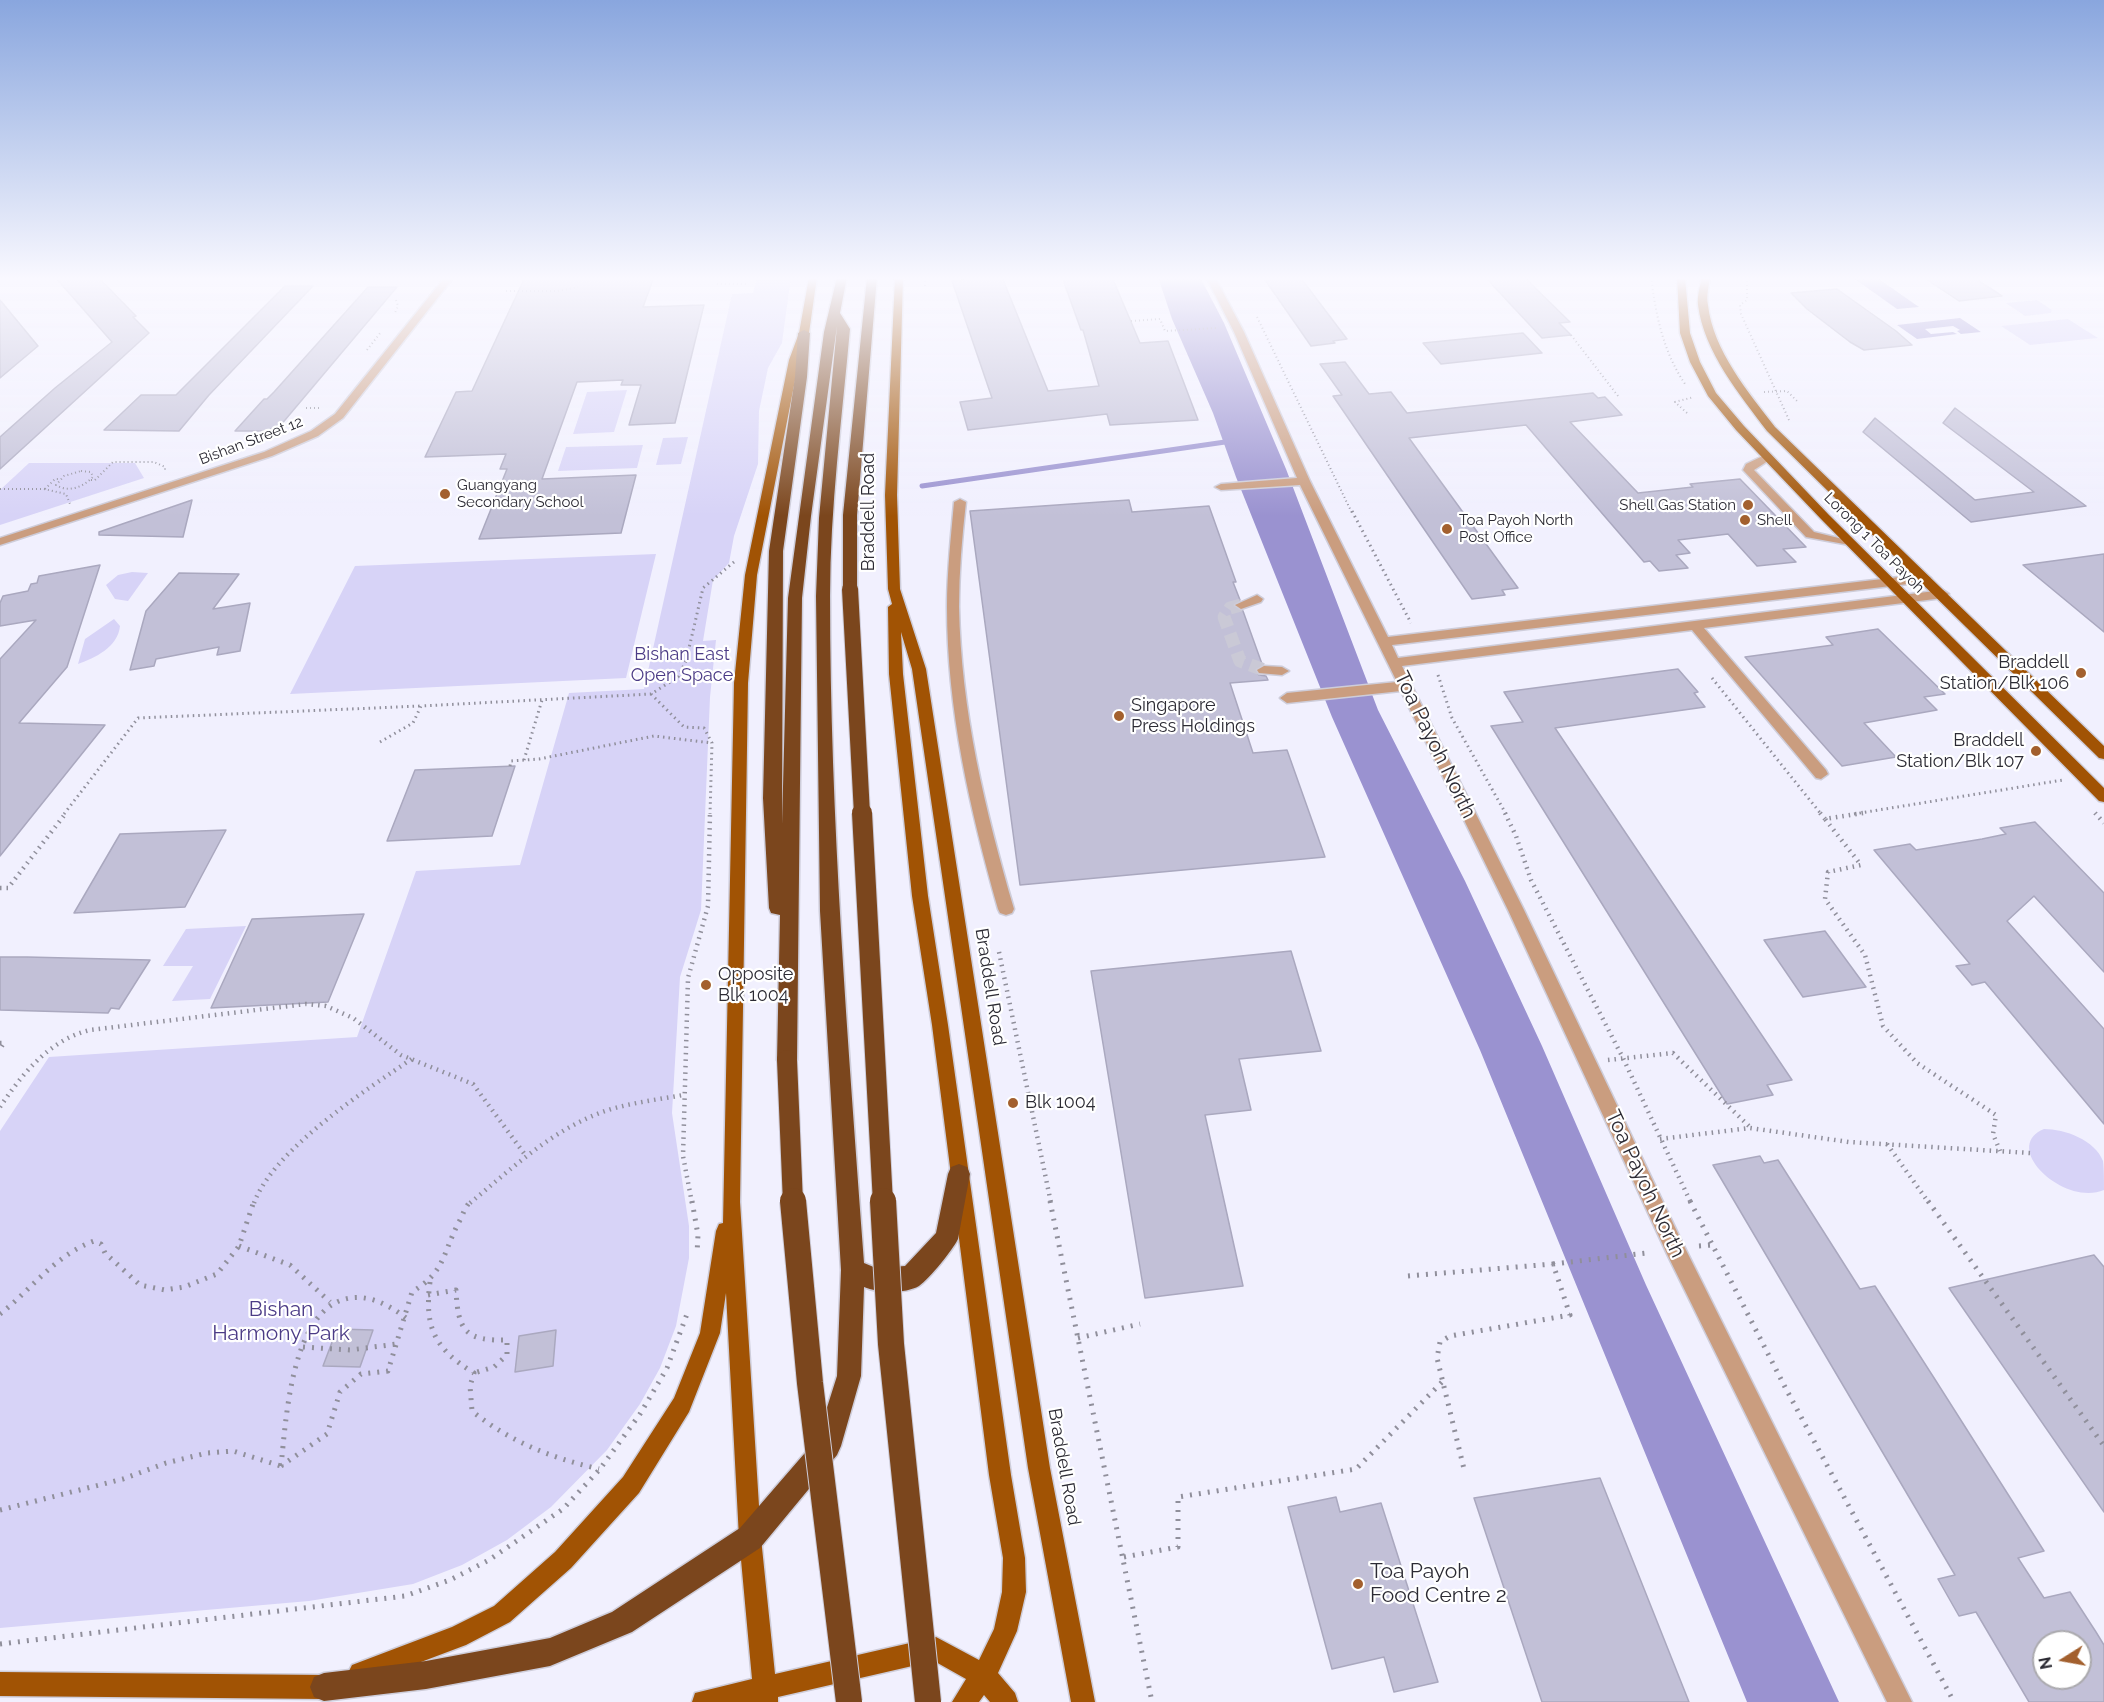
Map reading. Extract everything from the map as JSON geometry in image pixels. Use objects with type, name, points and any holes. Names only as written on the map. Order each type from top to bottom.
[{"type":"highway","points":[[802,356],[776,551],[772,798],[795,1225],[810,1383],[849,1702]]},
{"type":"highway","points":[[787,1060],[795,598],[826,356]]},
{"type":"highway","points":[[324,1687],[426,1675],[550,1652],[622,1622],[750,1538],[828,1446],[849,1376],[853,1269],[829,911],[823,596],[825,540],[842,356]]},
{"type":"highway","name":"Braddell Road","points":[[865,356],[850,515],[850,589],[891,1344],[928,1702]]},
{"type":"highway","points":[[853,1269],[876,1280],[911,1278],[946,1239],[959,1174]]},
{"type":"main road","points":[[765,1695],[750,1538],[731,1202],[743,661],[750,575],[795,356]]},
{"type":"main road","name":"Braddell Road","points":[[895,356],[891,495],[894,589],[919,669],[1039,1468],[1083,1702]]},
{"type":"main road","name":"Lorong 1 Toa Payoh","points":[[1693,356],[1712,394],[1767,457],[2104,797]]},
{"type":"main road","name":"Lorong 1 Toa Payoh","points":[[1723,356],[1742,392],[1772,429],[2104,754]]},
{"type":"main road","points":[[894,589],[896,674],[919,884],[1000,1475],[1014,1558],[1014,1592],[1005,1631],[984,1676],[964,1702]]},
{"type":"main road","points":[[0,1684],[324,1687],[458,1637],[502,1614],[563,1560],[631,1485],[682,1405],[710,1333],[731,1202]]},
{"type":"main road","points":[[704,1702],[765,1695],[936,1649],[984,1676],[1006,1702]]},
{"type":"street","name":"Bishan Street 12","points":[[0,542],[292,445],[329,425],[339,416],[387,356]]},
{"type":"street","name":"Toa Payoh North","points":[[1249,356],[1298,481],[1394,663],[1397,686],[1516,910],[1684,1268],[1900,1702]]},
{"type":"street","points":[[1767,457],[1750,465],[1748,470],[1797,523],[1810,536],[1851,544]]},
{"type":"street","points":[[1221,487],[1298,481]]},
{"type":"street","points":[[960,502],[952,567],[952,619],[960,716],[983,831],[1006,909]]},
{"type":"street","points":[[1384,642],[1925,578]]},
{"type":"street","name":"Toa Payoh North","points":[[1394,663],[1943,594]]},
{"type":"street","points":[[1241,605],[1257,599]]},
{"type":"street","points":[[1695,625],[1821,774]]},
{"type":"street","points":[[1264,670],[1282,671]]},
{"type":"street","points":[[1287,698],[1397,686]]},
{"type":"path","points":[[1276,356],[1353,514],[1419,638]]},
{"type":"path","points":[[1588,356],[1618,396]]},
{"type":"path","points":[[1761,356],[1791,426]]},
{"type":"path","points":[[1778,392],[1787,391],[1798,402]]},
{"type":"path","points":[[1687,413],[1675,402],[1695,397]]},
{"type":"path","points":[[306,408],[324,408],[316,417]]},
{"type":"path","points":[[60,479],[56,485],[66,489],[83,485],[95,480],[113,462],[154,462],[165,467],[166,471],[162,477],[171,474]]},
{"type":"path","points":[[44,489],[55,479],[81,471],[91,472],[93,477],[91,480]]},
{"type":"path","points":[[0,489],[44,489],[64,494],[66,489]]},
{"type":"path","points":[[0,888],[8,888],[138,718],[651,694],[678,677],[686,661],[704,588],[734,563],[737,552]]},
{"type":"path","points":[[1430,659],[1444,688],[1452,718],[1494,790],[1516,836],[1531,880],[1623,1058],[1660,1138],[1785,1387],[1954,1702]]},
{"type":"path","points":[[1709,674],[1861,865],[1828,872],[1825,899],[1865,955],[1883,1026],[1917,1063],[1996,1115],[1993,1134],[2000,1151]]},
{"type":"path","points":[[651,694],[684,727],[704,728],[712,743],[708,906],[688,978],[683,1095],[683,1156],[699,1235],[697,1258]]},
{"type":"path","points":[[524,760],[542,700]]},
{"type":"path","points":[[380,742],[413,723],[421,706]]},
{"type":"path","points":[[510,766],[511,761],[654,736],[712,743]]},
{"type":"path","points":[[1825,819],[2085,778]]},
{"type":"path","points":[[999,952],[1152,1702]]},
{"type":"path","points":[[0,1107],[13,1088],[45,1054],[63,1039],[75,1034],[90,1030],[306,1004],[326,1006],[353,1018],[400,1055],[413,1058],[473,1084],[526,1156]]},
{"type":"path","points":[[0,1043],[4,1043],[0,1049]]},
{"type":"path","points":[[1587,1062],[1673,1053],[1750,1128]]},
{"type":"path","points":[[0,1314],[14,1304],[38,1278],[83,1244],[94,1241],[101,1244],[105,1252],[140,1285],[165,1290],[184,1287],[217,1274],[239,1246],[255,1199],[268,1176],[279,1163],[353,1099],[413,1058]]},
{"type":"path","points":[[0,1510],[123,1479],[166,1463],[207,1453],[233,1451],[281,1466],[309,1449],[327,1434],[340,1392],[361,1374],[388,1371],[406,1318],[412,1292],[430,1281],[442,1263],[453,1233],[468,1204],[542,1143],[577,1123],[638,1102],[683,1095]]},
{"type":"path","points":[[1660,1138],[1750,1128],[1849,1142],[2030,1153]]},
{"type":"path","points":[[1887,1144],[2104,1446]]},
{"type":"path","points":[[239,1246],[290,1265],[330,1302]]},
{"type":"path","points":[[1408,1276],[1553,1264],[1647,1253]]},
{"type":"path","points":[[1464,1469],[1437,1358],[1440,1342],[1450,1336],[1570,1315],[1553,1264]]},
{"type":"path","points":[[428,1295],[456,1290],[457,1311],[465,1330],[479,1340],[507,1340],[507,1355],[494,1367],[474,1373],[454,1362],[431,1334],[427,1314],[428,1295],[430,1281]]},
{"type":"path","points":[[281,1466],[293,1385],[303,1347],[311,1326],[330,1302],[340,1298],[360,1296],[393,1308],[406,1318]]},
{"type":"path","points":[[0,1644],[405,1596],[450,1580],[489,1560],[563,1509],[600,1469],[640,1414],[667,1368],[688,1310]]},
{"type":"path","points":[[1078,1338],[1140,1324]]},
{"type":"path","points":[[303,1347],[323,1350],[372,1350],[397,1344]]},
{"type":"path","points":[[474,1373],[470,1386],[472,1411],[493,1429],[521,1444],[562,1461],[600,1469]]},
{"type":"path","points":[[1124,1557],[1178,1547],[1178,1497],[1356,1469],[1443,1381]]},
{"type":"green space","name":"Bishan Harmony Park","points":[[718,356],[774,356],[768,368],[759,411],[758,464],[734,536],[729,563],[713,580],[703,641],[716,640],[710,697],[701,910],[680,977],[672,1113],[689,1226],[689,1258],[676,1326],[660,1368],[640,1404],[607,1450],[551,1507],[507,1540],[462,1565],[413,1584],[309,1601],[0,1628],[0,1131],[49,1057],[357,1037],[416,871],[520,865],[569,693],[644,689]]},
{"type":"green space","points":[[627,390],[614,432],[573,434],[587,392]]},
{"type":"green space","points":[[688,437],[681,464],[656,465],[663,438]]},
{"type":"green space","points":[[643,445],[637,468],[558,471],[566,447]]},
{"type":"green space","points":[[29,463],[135,463],[144,478],[0,525],[0,490]]},
{"type":"green space","points":[[656,554],[626,678],[290,694],[355,566]]},
{"type":"green space","points":[[132,572],[148,573],[128,601],[115,599],[106,585],[118,575]]},
{"type":"green space","points":[[114,619],[120,626],[115,640],[105,651],[78,664],[85,639]]},
{"type":"green space","points":[[246,926],[210,999],[172,1001],[193,966],[163,966],[186,929]]},
{"type":"green space","points":[[2044,1129],[2070,1134],[2093,1147],[2103,1161],[2104,1190],[2088,1193],[2072,1190],[2042,1173],[2033,1161],[2029,1149],[2032,1137]]},
{"type":"shaded area","points":[[1188,356],[1238,356],[1286,469],[1378,710],[1465,881],[1542,1046],[1646,1285],[1839,1702],[1747,1702],[1480,1050],[1332,717],[1236,477],[1213,413]]},
{"type":"building","points":[[0,356],[26,356],[0,378]]},
{"type":"building","points":[[94,356],[123,356],[0,469],[0,437]]},
{"type":"building","points":[[215,356],[246,356],[179,431],[104,430],[141,395],[176,395]]},
{"type":"building","points":[[306,356],[339,356],[280,426],[265,431],[235,431],[264,399],[274,392]]},
{"type":"building","points":[[488,356],[691,356],[675,423],[629,425],[641,385],[621,385],[623,380],[577,382],[542,479],[636,475],[621,533],[479,539],[507,469],[500,469],[506,454],[425,457],[456,392],[472,391]]},
{"type":"building","points":[[978,356],[1034,356],[1048,391],[1099,386],[1091,356],[1174,356],[1198,420],[1110,425],[1107,414],[968,430],[960,402],[992,398]]},
{"type":"building","points":[[1435,356],[1511,356],[1441,364]]},
{"type":"building","points":[[1345,362],[1369,394],[1391,392],[1407,413],[1593,393],[1598,398],[1605,397],[1622,415],[1570,422],[1638,493],[1693,487],[1690,484],[1740,479],[1806,547],[1783,549],[1796,562],[1757,566],[1728,534],[1678,540],[1690,553],[1676,555],[1688,568],[1659,571],[1650,561],[1644,562],[1526,425],[1409,438],[1518,588],[1502,590],[1505,595],[1472,599],[1333,396],[1342,395],[1320,364]]},
{"type":"building","points":[[1955,408],[2086,506],[1971,522],[1863,432],[1875,418],[1975,500],[2034,492],[1943,423]]},
{"type":"building","points":[[192,500],[183,537],[99,535],[99,532]]},
{"type":"building","name":"Singapore Press Holdings","points":[[1129,500],[1132,512],[1209,506],[1236,582],[1233,582],[1240,600],[1233,606],[1243,611],[1262,664],[1255,671],[1259,675],[1266,676],[1268,680],[1230,683],[1253,753],[1287,750],[1325,857],[1020,885],[970,511]]},
{"type":"building","points":[[2104,554],[2104,632],[2023,565]]},
{"type":"building","points":[[100,565],[67,667],[19,723],[105,725],[0,856],[0,659],[36,620],[0,626],[0,603],[3,596],[28,591],[31,584],[37,583],[39,576]]},
{"type":"building","points":[[179,573],[239,574],[213,609],[250,603],[240,651],[217,655],[219,647],[156,659],[154,666],[130,670],[146,611]]},
{"type":"building","points":[[1878,629],[1945,694],[1924,697],[1937,710],[1864,723],[1896,757],[1842,766],[1745,657],[1833,645],[1826,637]]},
{"type":"building","points":[[1678,669],[1698,692],[1694,693],[1705,707],[1555,728],[1792,1080],[1767,1085],[1773,1095],[1727,1104],[1491,726],[1523,722],[1504,692]]},
{"type":"building","points":[[515,766],[492,836],[387,841],[415,770]]},
{"type":"building","points":[[2035,822],[2104,893],[2104,972],[2034,896],[2007,921],[2104,1029],[2104,1124],[1985,982],[1972,985],[1956,966],[1970,964],[1874,850],[1910,844],[1916,850],[1982,839],[2006,834],[2000,828]]},
{"type":"building","points":[[226,830],[185,907],[74,913],[120,834]]},
{"type":"building","points":[[364,914],[328,1002],[211,1008],[252,919]]},
{"type":"building","points":[[1825,931],[1866,987],[1803,997],[1764,940]]},
{"type":"building","points":[[1291,951],[1321,1051],[1239,1059],[1251,1110],[1205,1115],[1243,1286],[1145,1298],[1091,971]]},
{"type":"building","points":[[0,957],[150,960],[119,1009],[111,1008],[108,1013],[0,1010]]},
{"type":"building","points":[[1760,1156],[1764,1163],[1778,1160],[1860,1289],[1875,1286],[2044,1551],[2018,1558],[2044,1598],[2070,1592],[2104,1645],[2104,1702],[2029,1702],[1976,1612],[1959,1616],[1938,1579],[1955,1575],[1713,1165]]},
{"type":"building","points":[[2094,1255],[2104,1267],[2104,1512],[1949,1288]]},
{"type":"building","points":[[337,1329],[373,1330],[360,1367],[323,1366]]},
{"type":"building","points":[[556,1330],[553,1366],[515,1372],[519,1336]]},
{"type":"building","points":[[1600,1478],[1689,1702],[1542,1702],[1474,1498]]},
{"type":"building","name":"Toa Payoh Food Centre 2","points":[[1336,1497],[1340,1512],[1381,1503],[1438,1682],[1394,1692],[1384,1657],[1332,1669],[1288,1507]]},
{"type":"waterway","points":[[922,486],[1232,441]]},
{"type":"tunnel","points":[[1241,605],[1230,608],[1224,617],[1240,661],[1264,670]]},
{"type":"place","name":"Guangyang Secondary School","points":[[445,494]]},
{"type":"place","name":"Shell Gas Station","points":[[1748,505]]},
{"type":"place","name":"Shell","points":[[1745,520]]},
{"type":"place","name":"Toa Payoh North Post Office","points":[[1447,529]]},
{"type":"place","name":"Braddell Station/Blk 106","points":[[2081,673]]},
{"type":"place","name":"Singapore Press Holdings","points":[[1119,716]]},
{"type":"place","name":"Braddell Station/Blk 107","points":[[2036,751]]},
{"type":"place","name":"Opposite Blk 1004","points":[[706,985]]},
{"type":"place","name":"Blk 1004","points":[[1013,1103]]},
{"type":"place","name":"Toa Payoh Food Centre 2","points":[[1358,1584]]},
{"type":"park label","name":"Bishan East Open Space","points":[[682,665]]}]
